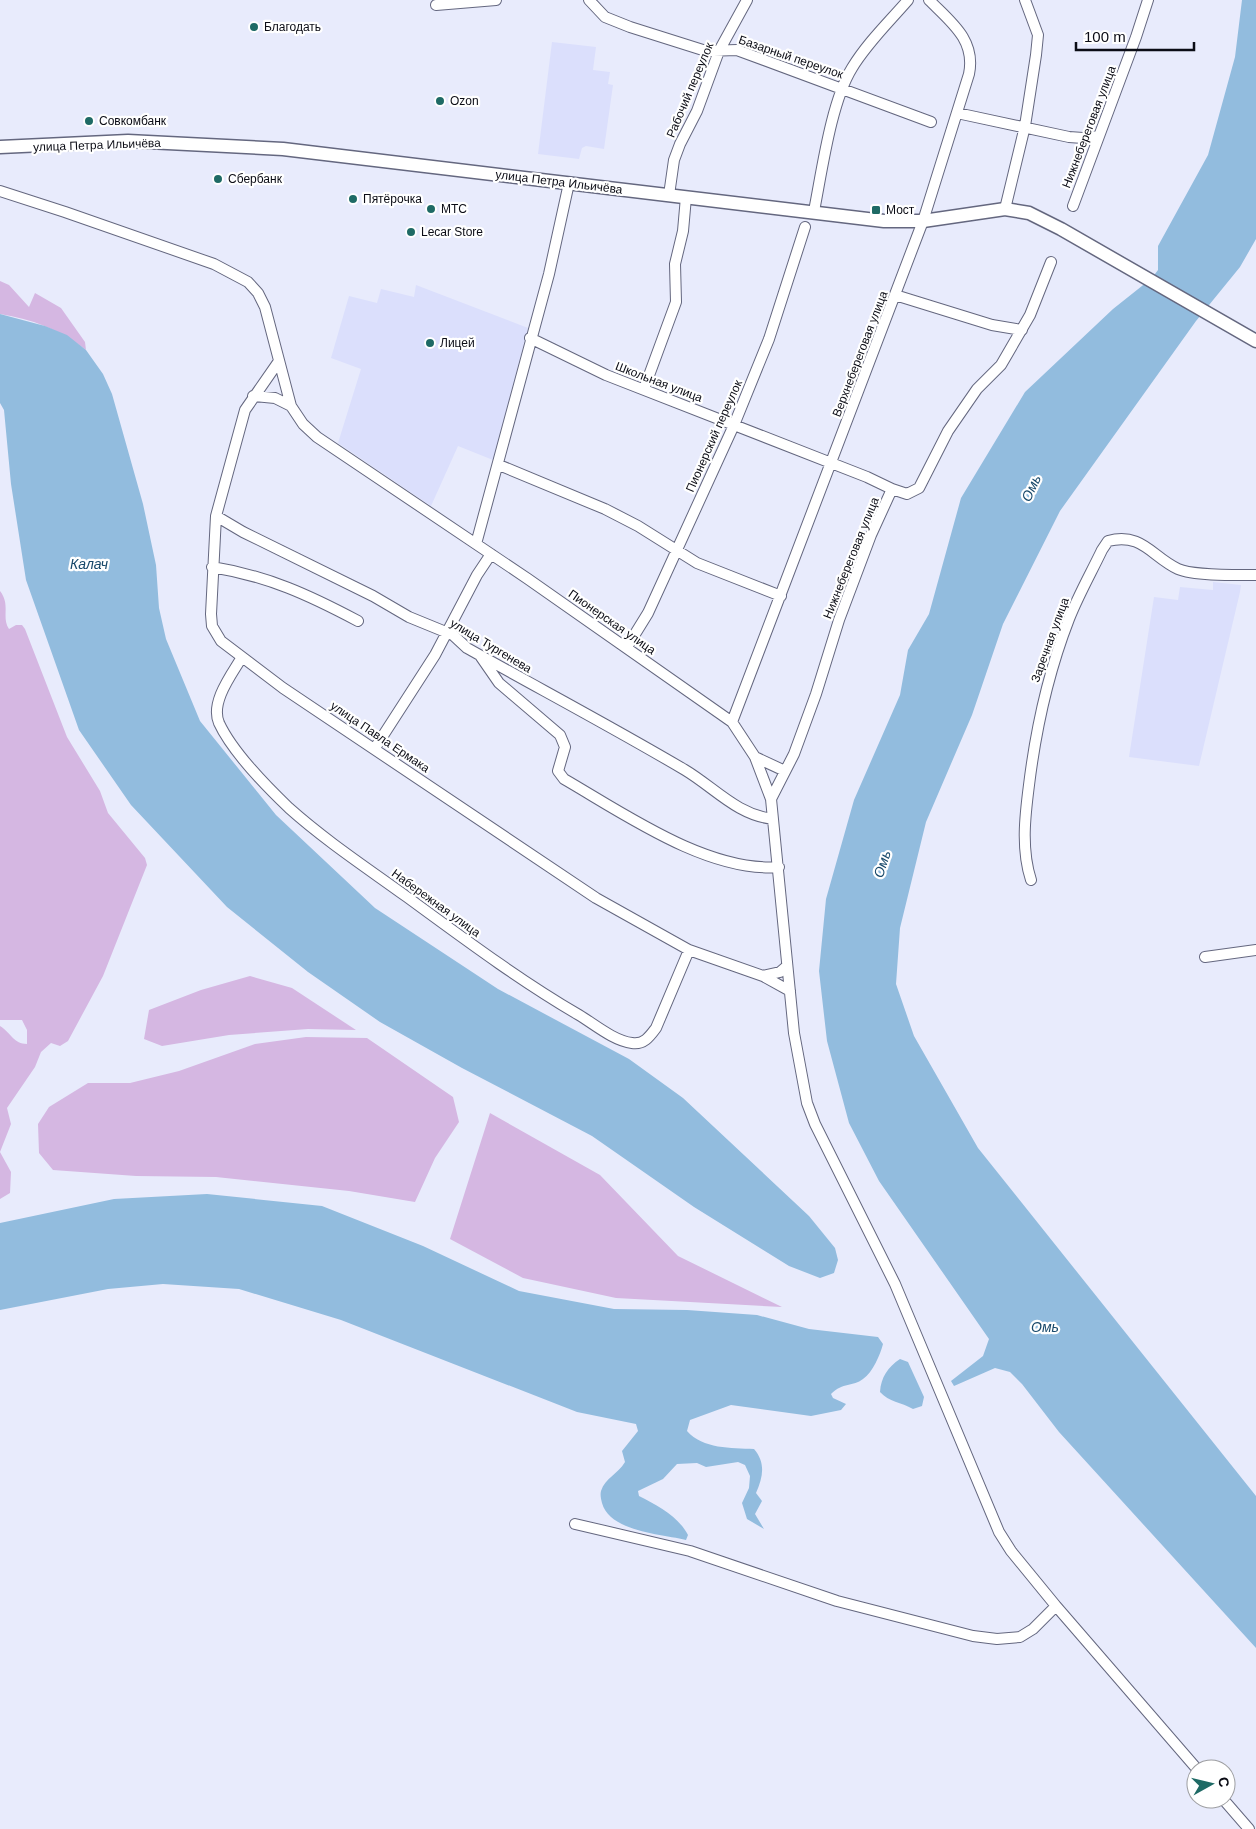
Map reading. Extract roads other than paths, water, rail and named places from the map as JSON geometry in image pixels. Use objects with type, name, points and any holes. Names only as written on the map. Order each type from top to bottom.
[{"type":"main road","name":"улица Петра Ильичёва","points":[[0,147],[117,142],[189,143],[324,153],[884,221],[923,220],[1005,209],[1039,217],[1107,254],[1256,341]]},
{"type":"street","points":[[436,5],[496,0]]},
{"type":"street","name":"Базарный переулок","points":[[589,0],[605,17],[630,27],[706,51],[736,50],[842,87],[931,122]]},
{"type":"street","name":"Рабочий переулок","points":[[669,195],[674,160],[697,111],[719,51],[747,0]]},
{"type":"street","points":[[814,211],[842,87],[852,68],[867,47],[908,0]]},
{"type":"street","name":"Верхнебереговая улица","points":[[732,722],[923,220],[969,74],[971,56],[961,32],[930,0]]},
{"type":"street","points":[[1005,209],[1025,126],[1038,35],[1025,0]]},
{"type":"street","name":"Нижнебереговая улица","points":[[1073,206],[1148,0]]},
{"type":"street","points":[[957,113],[1025,126],[1069,137],[1099,136]]},
{"type":"street","points":[[476,544],[499,465],[530,338],[551,266],[569,183]]},
{"type":"street","name":"Пионерская улица","points":[[0,192],[65,212],[233,272],[248,282],[258,293],[265,308],[291,406],[303,424],[327,444],[627,647],[732,722],[755,757],[771,798],[787,966],[801,1075],[815,1124],[895,1284],[999,1532],[1011,1552],[1056,1606],[1188,1759]]},
{"type":"street","points":[[644,389],[676,302],[675,264],[683,231],[686,197]]},
{"type":"street","name":"Пионерский переулок","points":[[627,647],[648,613],[734,425],[769,339],[806,227]]},
{"type":"street","name":"Нижнебереговая улица","points":[[771,798],[794,754],[857,571],[892,489],[907,494],[919,488],[948,431],[977,389],[1001,365],[1022,330],[1033,309],[1050,262]]},
{"type":"street","points":[[895,295],[992,325],[1022,330]]},
{"type":"street","name":"Школьная улица","points":[[530,338],[606,375],[867,477],[892,489]]},
{"type":"street","name":"улица Павла Ермака","points":[[279,361],[253,396],[240,424],[216,516],[212,566],[212,626],[221,641],[283,688],[596,898],[689,950],[763,976],[790,991]]},
{"type":"street","points":[[253,396],[275,398],[291,406]]},
{"type":"street","points":[[499,465],[605,509],[638,526],[697,564],[781,596]]},
{"type":"street","name":"улица Тургенева","points":[[216,516],[243,532],[373,596],[409,617],[446,632],[480,655],[686,770],[750,815],[774,819]]},
{"type":"street","name":"Заречная улица","points":[[1031,880],[1025,848],[1024,827],[1036,730],[1042,702],[1069,617],[1108,541],[1128,539],[1144,545],[1179,569],[1256,575]]},
{"type":"street","points":[[375,748],[435,654],[491,554]]},
{"type":"street","points":[[212,566],[240,571],[307,594],[358,621]]},
{"type":"street","points":[[480,655],[499,683],[560,735],[565,747],[558,771],[564,779],[696,852],[746,866],[762,868],[779,867]]},
{"type":"street","name":"Набережная улица","points":[[242,658],[221,695],[218,715],[219,723],[239,753],[261,780],[330,842],[541,993],[622,1040],[638,1043],[648,1038],[656,1028],[689,950]]},
{"type":"street","points":[[755,757],[785,771]]},
{"type":"street","points":[[1205,957],[1256,950]]},
{"type":"street","points":[[763,976],[780,972],[787,966]]},
{"type":"street","points":[[575,1524],[690,1551],[837,1601],[974,1636],[997,1640],[1020,1636],[1033,1629],[1056,1606]]},
{"type":"street","points":[[1232,1809],[1249,1829]]},
{"type":"water","name":"Омь","points":[[1242,0],[1256,0],[1256,239],[1240,267],[1196,321],[1060,511],[1003,624],[972,715],[926,822],[900,928],[896,984],[914,1036],[978,1148],[1256,1496],[1256,1648],[1059,1432],[1022,1384],[1010,1372],[995,1368],[954,1386],[951,1381],[983,1356],[989,1339],[879,1181],[849,1123],[827,1041],[819,971],[826,899],[854,800],[900,695],[908,650],[929,614],[961,498],[1025,392],[1113,309],[1152,278],[1158,270],[1158,246],[1208,155],[1235,57]]},
{"type":"water","name":"Калач","points":[[0,314],[45,326],[67,335],[86,350],[103,374],[112,394],[143,504],[156,565],[159,608],[166,639],[200,721],[276,815],[375,908],[498,989],[629,1059],[683,1098],[809,1216],[835,1248],[838,1260],[834,1273],[820,1278],[789,1266],[694,1207],[592,1136],[462,1068],[380,1022],[308,972],[227,907],[131,805],[79,730],[26,580],[11,484],[4,410],[0,403]]},
{"type":"water","points":[[207,1194],[322,1206],[423,1246],[519,1291],[614,1309],[687,1310],[757,1315],[809,1329],[878,1337],[883,1344],[876,1363],[867,1376],[835,1390],[831,1394],[833,1398],[846,1404],[841,1410],[811,1416],[731,1405],[690,1420],[687,1431],[701,1441],[718,1446],[754,1449],[758,1454],[762,1470],[756,1493],[762,1501],[755,1514],[764,1529],[747,1519],[742,1503],[749,1488],[750,1476],[745,1465],[738,1462],[706,1467],[697,1463],[677,1464],[663,1479],[638,1491],[639,1496],[679,1522],[688,1535],[686,1540],[626,1526],[607,1513],[602,1503],[601,1491],[625,1462],[622,1451],[638,1431],[636,1424],[577,1412],[341,1320],[239,1289],[163,1284],[108,1289],[0,1310],[0,1223],[114,1199]]},
{"type":"water","points":[[900,1359],[908,1362],[924,1397],[922,1406],[913,1409],[887,1398],[880,1392],[886,1373]]},
{"type":"place","name":"Благодать","points":[[254,27]]},
{"type":"place","name":"Ozon","points":[[440,101]]},
{"type":"place","name":"Совкомбанк","points":[[89,121]]},
{"type":"place","name":"Сбербанк","points":[[218,179]]},
{"type":"place","name":"Пятёрочка","points":[[353,199]]},
{"type":"place","name":"МТС","points":[[431,209]]},
{"type":"place","name":"Мост","points":[[876,210]]},
{"type":"place","name":"Lecar Store","points":[[411,232]]},
{"type":"place","name":"Лицей","points":[[430,343]]}]
